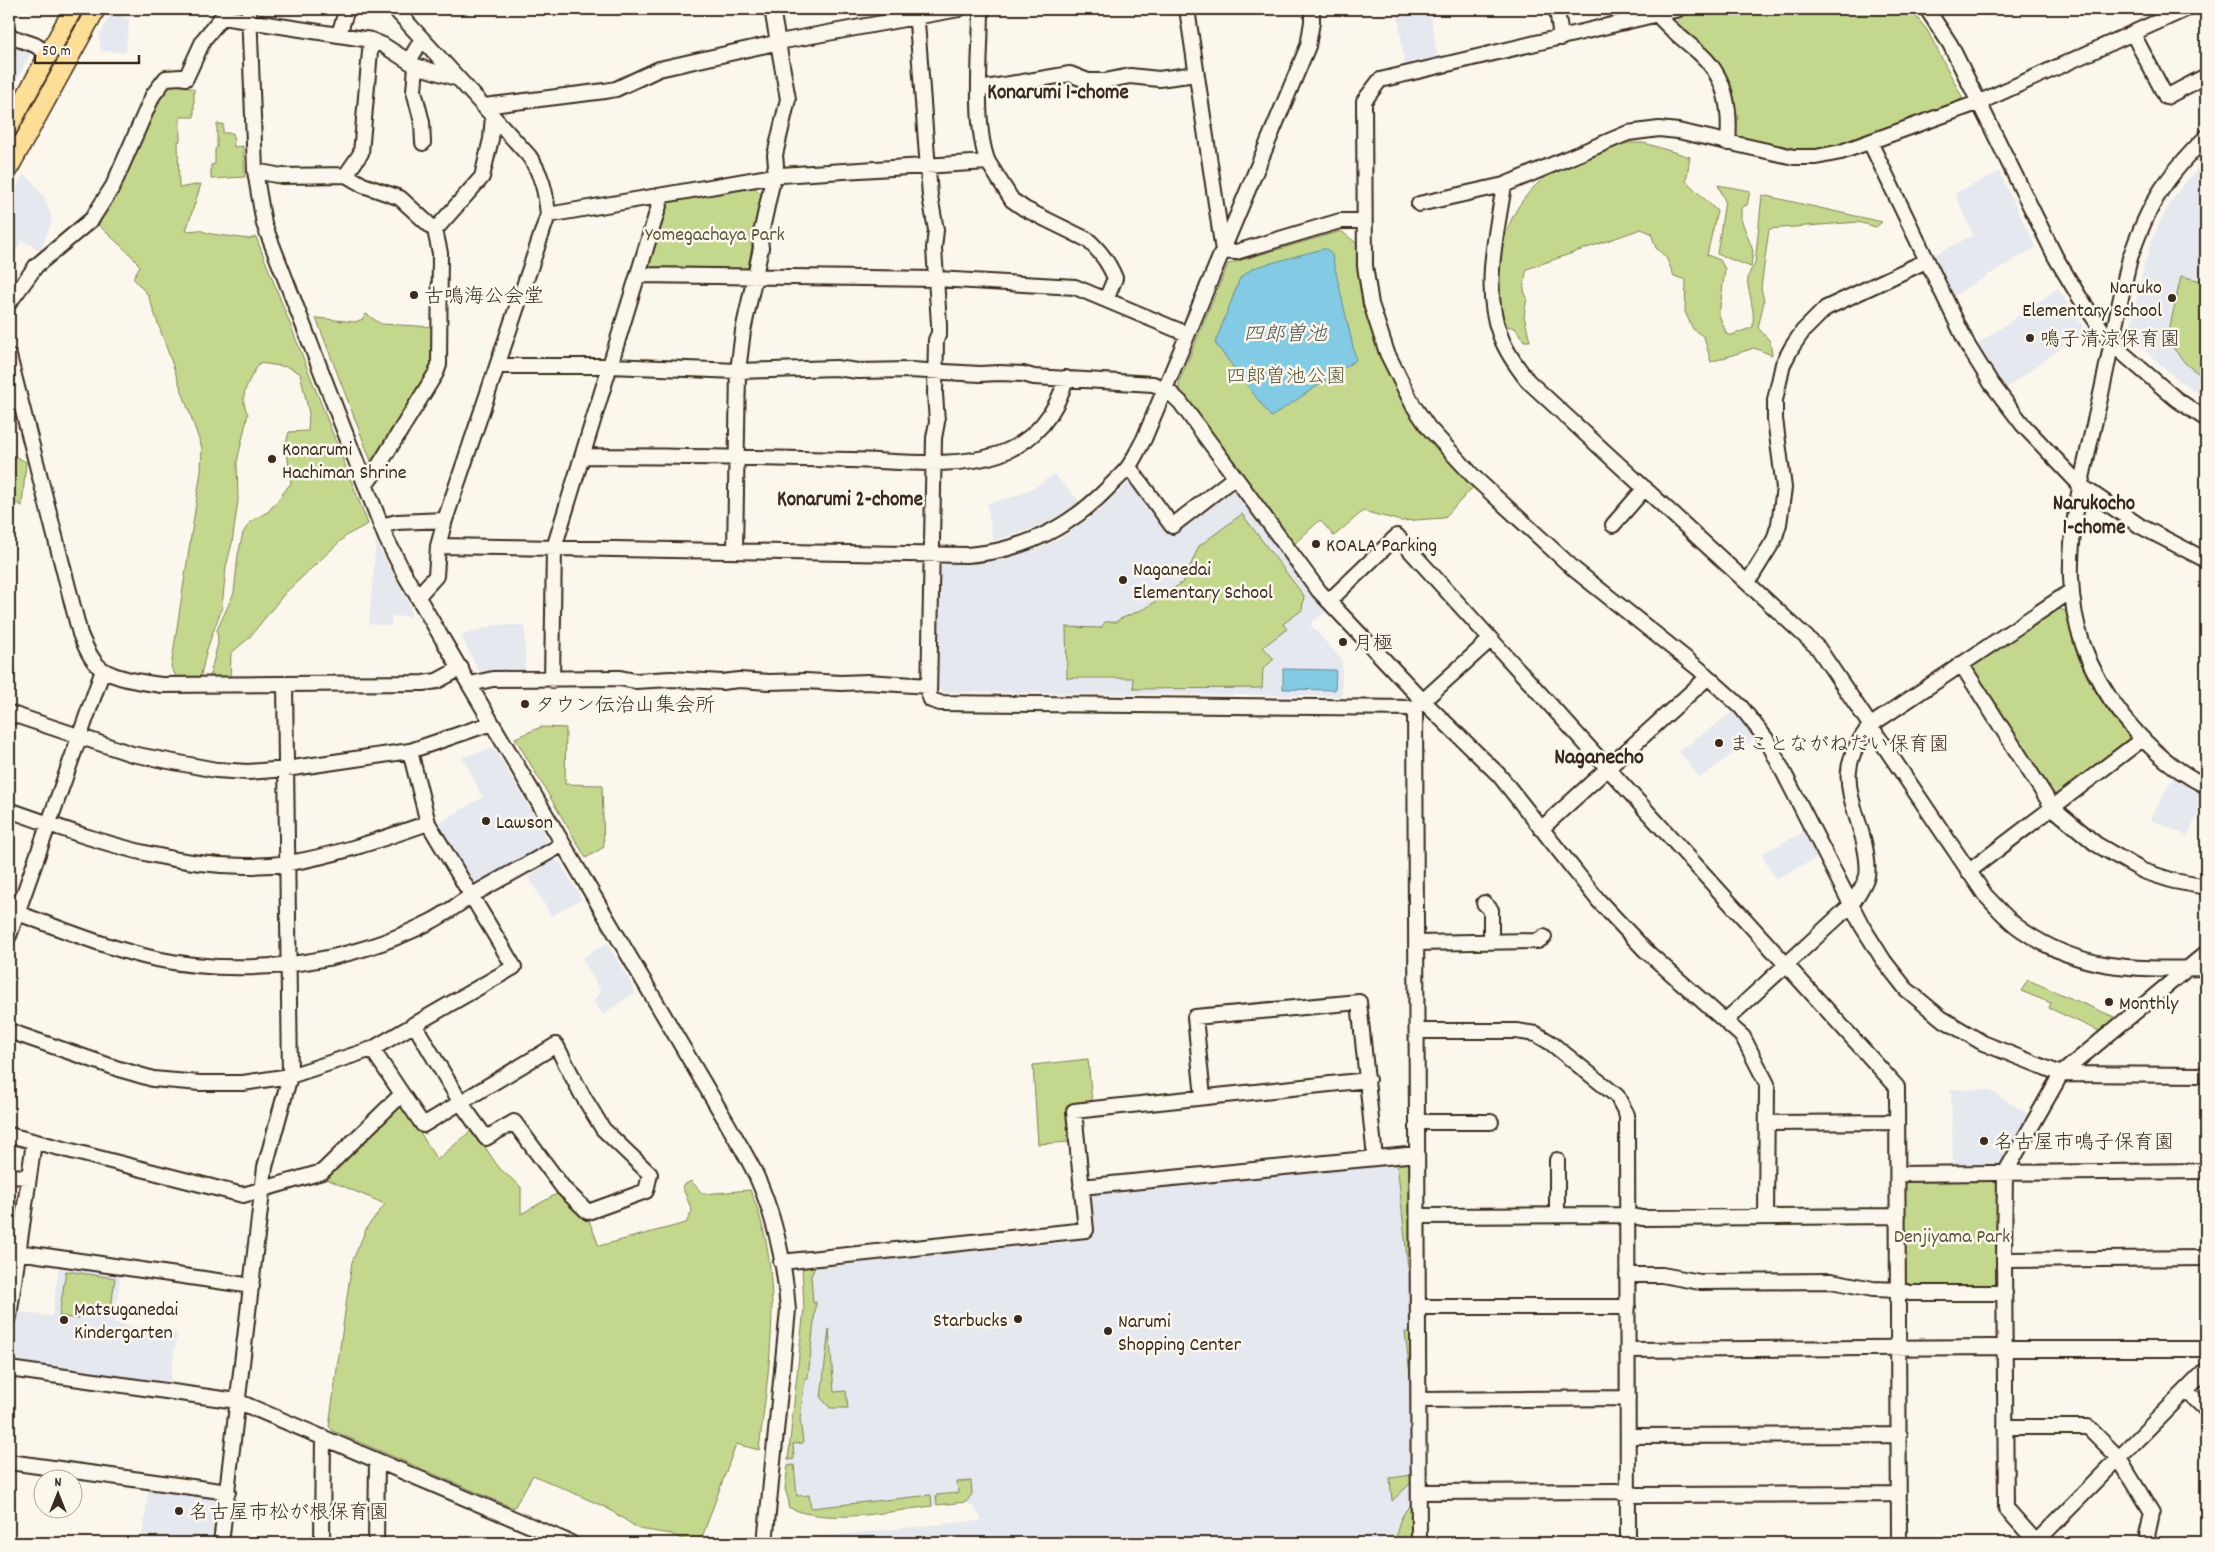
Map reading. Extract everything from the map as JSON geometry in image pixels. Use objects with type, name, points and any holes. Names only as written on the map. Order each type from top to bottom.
[{"type":"main road","points":[[9,127],[73,9]]},
{"type":"main road","points":[[9,168],[96,9]]},
{"type":"street","points":[[339,34],[347,9]]},
{"type":"street","points":[[395,9],[529,156],[538,169],[545,190],[548,215],[445,520],[438,546],[436,576],[418,596]]},
{"type":"street","points":[[735,551],[738,371],[743,331],[761,248],[760,238],[776,165],[775,154],[788,99],[772,9]]},
{"type":"street","points":[[489,111],[616,89],[660,68],[916,12],[959,9]]},
{"type":"street","points":[[981,9],[980,89],[983,148],[988,162],[1012,200],[1025,210],[1088,240],[1096,247],[1110,265],[1114,278],[1106,300]]},
{"type":"street","points":[[1187,9],[1223,251]]},
{"type":"street","points":[[438,546],[932,554],[992,553],[1037,539],[1062,526],[1084,511],[1128,467],[1144,439],[1166,389],[1186,334],[1223,251],[1308,46],[1312,27],[1312,9]]},
{"type":"street","points":[[1557,9],[1561,38]]},
{"type":"street","points":[[1679,9],[1380,80],[1364,101],[1365,266],[1371,304],[1379,332],[1403,389],[1428,427],[1475,478],[1575,570],[1708,677],[1742,707],[1767,740],[1862,926],[1884,961],[1906,989],[1941,1018],[1983,1043],[2061,1074],[2206,1075]]},
{"type":"street","points":[[1927,9],[1950,44],[2056,258],[2080,298],[2112,344],[2176,399],[2206,419]]},
{"type":"street","points":[[1419,204],[1504,185],[1628,133],[1659,129],[1678,131],[1794,158],[1816,157],[1870,142],[1980,102],[2186,9]]},
{"type":"street","points":[[916,12],[930,196],[936,230],[934,248],[939,324],[939,333],[936,340],[938,422],[934,438],[929,686],[931,700],[940,703],[1419,704],[1490,640]]},
{"type":"street","points":[[250,14],[255,171],[264,224],[381,526],[406,577],[755,1173],[777,1236],[781,1262],[786,1275],[788,1310],[765,1543]]},
{"type":"street","points":[[9,303],[36,266],[92,219],[114,186],[142,118],[161,83],[166,78],[180,76],[186,78],[204,39],[222,17],[250,14],[371,40],[413,63],[460,79]]},
{"type":"street","points":[[1657,14],[1672,32],[1709,62],[1717,74],[1723,85],[1730,119],[1728,143]]},
{"type":"street","points":[[2133,34],[2166,98],[2206,76]]},
{"type":"street","points":[[9,36],[35,45],[48,54]]},
{"type":"street","points":[[422,39],[413,63],[414,91],[422,122],[423,144]]},
{"type":"street","points":[[346,175],[361,153],[371,40]]},
{"type":"street","points":[[980,89],[1070,74],[1088,81],[1106,81],[1130,76],[1159,79],[1196,74]]},
{"type":"street","points":[[435,230],[482,177],[491,139],[489,111]]},
{"type":"street","points":[[2206,136],[2166,180],[2142,225],[2126,276],[2080,485],[2071,530],[2070,555],[2071,591],[2080,639],[2113,704],[2141,740],[2180,772],[2206,786]]},
{"type":"street","points":[[1870,142],[1968,346],[1991,383],[2023,425],[2080,485],[2140,526],[2206,560]]},
{"type":"street","points":[[548,215],[774,176],[988,162]]},
{"type":"street","points":[[255,171],[282,176],[346,175],[364,185],[400,198],[435,230],[440,253],[439,365],[366,484]]},
{"type":"street","points":[[1504,185],[1495,243],[1492,309],[1500,335],[1512,359],[1528,381],[1818,648],[1985,895],[2020,929],[2051,948],[2102,965],[2131,968],[2206,968]]},
{"type":"street","points":[[552,680],[554,548],[662,196]]},
{"type":"street","points":[[1223,251],[1236,252],[1340,221],[1364,221]]},
{"type":"street","points":[[1748,582],[1774,540],[1779,524],[1784,488],[1775,419],[1775,400],[1783,364],[1792,347],[1803,331],[1826,308],[1926,260]]},
{"type":"street","points":[[639,275],[937,279],[1075,287],[1186,334]]},
{"type":"street","points":[[9,356],[80,634],[87,650],[103,670],[132,680],[161,685],[423,683],[437,681],[461,668]]},
{"type":"street","points":[[497,366],[610,366],[738,371],[814,368],[980,374],[1000,372],[1034,377],[1153,384],[1166,389],[1180,402],[1319,591],[1419,704],[1499,775],[1598,900],[1645,950],[1743,1037],[1767,1084],[1766,1217]]},
{"type":"street","points":[[583,456],[736,456],[934,462],[976,461],[1000,454],[1022,443],[1041,426],[1059,402],[1066,378]]},
{"type":"street","points":[[1128,467],[1172,526],[1235,477]]},
{"type":"street","points":[[1614,525],[1645,488]]},
{"type":"street","points":[[381,526],[397,522],[445,520]]},
{"type":"street","points":[[1329,601],[1397,536],[1897,1087],[1899,1543]]},
{"type":"street","points":[[1725,1021],[1852,904],[1867,875],[1867,855],[1849,789],[1848,777],[1854,749],[1871,726],[2071,591]]},
{"type":"street","points":[[1961,664],[2053,808],[2096,844],[2143,871],[2174,881],[2206,887]]},
{"type":"street","points":[[9,936],[13,911],[49,823],[103,670]]},
{"type":"street","points":[[1541,829],[1708,677]]},
{"type":"street","points":[[470,684],[493,679],[620,678],[635,681],[671,679],[722,682],[739,680],[769,682],[867,682],[929,686]]},
{"type":"street","points":[[221,1543],[265,1168],[290,1076],[285,684]]},
{"type":"street","points":[[1419,704],[1416,942],[1419,1543]]},
{"type":"street","points":[[9,713],[132,754],[174,764],[248,772],[286,769],[410,751],[492,723]]},
{"type":"street","points":[[1968,872],[2141,740]]},
{"type":"street","points":[[9,1031],[153,1079],[200,1083],[244,1083],[290,1076],[372,1050],[514,967],[428,823],[410,751]]},
{"type":"street","points":[[9,810],[120,847],[158,857],[224,864],[288,863],[346,851],[428,823]]},
{"type":"street","points":[[13,911],[108,945],[156,959],[222,967],[289,965],[344,954],[401,935],[434,920],[471,896],[563,844]]},
{"type":"street","points":[[1484,903],[1491,910],[1491,941]]},
{"type":"street","points":[[1416,942],[1538,941],[1544,937]]},
{"type":"street","points":[[2206,953],[2061,1074],[2006,1173],[2004,1260],[2006,1508],[2036,1543],[2118,1457],[2206,1370]]},
{"type":"street","points":[[1203,1097],[1196,1017],[1360,1002],[1375,1158]]},
{"type":"street","points":[[372,1050],[423,1125],[461,1103],[556,1045],[581,1093],[603,1129],[650,1174],[646,1191],[588,1212],[564,1189],[514,1122],[486,1138],[461,1103],[414,1024]]},
{"type":"street","points":[[1417,1031],[1516,1031],[1536,1034],[1551,1043],[1617,1096],[1627,1115],[1628,1543]]},
{"type":"street","points":[[781,1262],[1086,1230],[1074,1111],[1368,1080]]},
{"type":"street","points":[[9,1135],[243,1195],[322,1172],[402,1094]]},
{"type":"street","points":[[1417,1122],[1491,1122]]},
{"type":"street","points":[[1767,1123],[1896,1122]]},
{"type":"street","points":[[9,1317],[11,1288],[34,1142]]},
{"type":"street","points":[[1081,1188],[1417,1154]]},
{"type":"street","points":[[1557,1160],[1557,1215]]},
{"type":"street","points":[[1898,1174],[2206,1171]]},
{"type":"street","points":[[9,1176],[28,1177]]},
{"type":"street","points":[[1418,1216],[1627,1215],[1642,1218],[1898,1216]]},
{"type":"street","points":[[18,1252],[252,1286]]},
{"type":"street","points":[[2004,1260],[2206,1258]]},
{"type":"street","points":[[1627,1275],[1662,1275],[1700,1282],[1831,1281],[1873,1289],[1899,1290],[1910,1293],[2004,1292]]},
{"type":"street","points":[[1418,1307],[1628,1308]]},
{"type":"street","points":[[1628,1350],[1899,1348],[2206,1349]]},
{"type":"street","points":[[9,1369],[237,1401],[571,1543]]},
{"type":"street","points":[[2186,1390],[2206,1410]]},
{"type":"street","points":[[1419,1400],[1628,1398]]},
{"type":"street","points":[[2005,1427],[2088,1427],[2118,1457],[2152,1513],[2147,1536],[2150,1543]]},
{"type":"street","points":[[1628,1436],[1900,1435]]},
{"type":"street","points":[[322,1543],[323,1437]]},
{"type":"street","points":[[376,1543],[377,1461]]},
{"type":"street","points":[[9,1462],[228,1492]]},
{"type":"street","points":[[1419,1492],[1616,1491],[1629,1493],[1899,1494]]},
{"type":"shaded area","points":[[1397,9],[1430,9],[1438,60],[1405,68]]},
{"type":"shaded area","points":[[113,10],[129,20],[126,52],[101,51],[99,36]]},
{"type":"shaded area","points":[[9,42],[32,51],[9,95]]},
{"type":"shaded area","name":"Naruko Elementary School","points":[[2206,158],[2206,399],[2177,379],[2150,355],[2133,338],[2130,330],[2144,266],[2153,237],[2164,214],[2178,192]]},
{"type":"shaded area","points":[[1999,172],[2036,247],[1950,298],[1931,256],[1973,235],[1955,193]]},
{"type":"shaded area","points":[[23,174],[32,181],[44,197],[52,219],[41,251],[22,240],[9,264],[9,201]]},
{"type":"shaded area","name":"鳴子清涼保育園","points":[[2058,288],[2085,330],[2004,390],[1975,346]]},
{"type":"shaded area","points":[[1054,474],[1080,502],[1039,527],[993,541],[987,503],[1013,497],[1035,487]]},
{"type":"shaded area","name":"Naganedai Elementary School","points":[[1127,484],[1134,484],[1171,534],[1230,488],[1237,489],[1331,612],[1324,613],[1310,624],[1342,660],[1342,696],[944,692],[938,689],[940,569],[946,563],[971,564],[992,561],[1040,548],[1066,535],[1090,518]]},
{"type":"shaded area","points":[[376,541],[411,608],[411,617],[392,616],[391,626],[369,624]]},
{"type":"shaded area","points":[[495,625],[525,625],[525,674],[483,673],[477,669],[461,635]]},
{"type":"shaded area","name":"まことながねだい保育園","points":[[1737,709],[1759,735],[1700,778],[1679,751]]},
{"type":"shaded area","points":[[494,748],[548,839],[546,847],[478,885],[470,883],[436,825],[483,797],[462,757]]},
{"type":"shaded area","points":[[2174,776],[2206,794],[2206,799],[2187,836],[2150,819]]},
{"type":"shaded area","points":[[1808,830],[1821,856],[1776,879],[1761,854]]},
{"type":"shaded area","points":[[554,860],[560,862],[582,899],[551,916],[528,876]]},
{"type":"shaded area","points":[[607,943],[636,992],[603,1014],[593,1001],[601,992],[582,958]]},
{"type":"shaded area","name":"名古屋市鳴子保育園","points":[[1951,1089],[1989,1090],[2030,1115],[2004,1160],[1999,1164],[1953,1164]]},
{"type":"shaded area","points":[[1405,1161],[1413,1169],[1414,1543],[787,1543],[790,1540],[982,1520],[973,1507],[966,1502],[830,1517],[800,1513],[788,1507],[789,1502],[785,1489],[804,1308],[802,1267],[1092,1235],[1087,1197],[1093,1192]]},
{"type":"shaded area","name":"Matsuganedai Kindergarten","points":[[59,1264],[121,1273],[114,1323],[177,1333],[170,1382],[14,1361],[10,1355],[16,1312],[52,1316]]},
{"type":"shaded area","points":[[149,1488],[212,1497],[216,1501],[211,1543],[141,1543]]},
{"type":"green space","points":[[1705,9],[1910,9],[1927,30],[1962,97],[1959,103],[1837,147],[1799,150],[1739,140],[1735,134],[1718,64],[1703,47],[1676,27],[1679,15]]},
{"type":"green space","name":"Konarumi Hachiman Shrine","points":[[172,82],[194,89],[194,117],[180,117],[180,141],[178,141],[179,188],[201,184],[186,231],[199,230],[211,234],[249,239],[256,237],[368,524],[347,535],[285,593],[248,639],[231,653],[230,679],[209,679],[218,643],[217,630],[234,593],[238,555],[243,533],[250,522],[269,511],[291,483],[286,444],[289,432],[308,431],[309,413],[300,373],[288,367],[259,363],[244,394],[245,407],[248,414],[237,462],[238,501],[232,543],[226,567],[222,607],[207,649],[200,679],[177,678],[171,667],[201,471],[202,448],[148,295],[133,278],[140,266],[131,255],[94,221],[154,99]]},
{"type":"green space","points":[[217,124],[223,124],[223,133],[233,133],[234,147],[243,146],[245,177],[211,179],[211,165],[215,164],[215,149],[217,148]]},
{"type":"green space","points":[[1622,143],[1644,143],[1690,157],[1686,181],[1717,211],[1707,255],[1720,260],[1725,269],[1719,315],[1727,335],[1753,327],[1753,311],[1748,280],[1755,264],[1762,195],[1882,222],[1876,227],[1858,222],[1769,229],[1761,288],[1764,301],[1758,328],[1770,341],[1772,355],[1754,348],[1711,362],[1704,337],[1693,329],[1685,312],[1686,280],[1674,276],[1666,257],[1656,248],[1651,233],[1641,229],[1527,269],[1524,283],[1527,297],[1524,316],[1530,341],[1524,341],[1515,328],[1503,325],[1499,304],[1500,260],[1504,239],[1512,219],[1523,200],[1537,184],[1555,171],[1579,159]]},
{"type":"green space","points":[[1718,185],[1750,191],[1747,205],[1741,208],[1741,219],[1753,251],[1751,267],[1717,254],[1725,201]]},
{"type":"green space","name":"Yomegachaya Park","points":[[753,186],[761,194],[748,268],[743,272],[652,271],[648,266],[667,203]]},
{"type":"green space","name":"四郎曽池公園","points":[[1341,231],[1359,245],[1380,355],[1398,393],[1411,417],[1475,485],[1444,518],[1401,521],[1363,511],[1334,536],[1320,520],[1293,545],[1179,392],[1179,382],[1228,264]]},
{"type":"green space","points":[[2181,276],[2206,282],[2206,379],[2186,364],[2167,340]]},
{"type":"green space","points":[[366,314],[381,324],[436,327],[435,363],[373,466],[316,318],[355,322],[363,319]]},
{"type":"green space","points":[[9,453],[26,462],[22,506],[9,499]]},
{"type":"green space","points":[[1242,514],[1304,596],[1302,610],[1283,624],[1287,629],[1263,647],[1274,659],[1263,669],[1262,688],[1134,689],[1133,678],[1067,678],[1066,627],[1101,628],[1105,622],[1117,622],[1146,608],[1183,582],[1199,546]]},
{"type":"green space","points":[[2056,608],[2066,611],[2074,642],[2087,676],[2103,703],[2128,735],[2129,744],[2060,796],[2053,796],[1971,671],[1971,664]]},
{"type":"green space","points":[[541,727],[566,728],[565,784],[602,785],[604,847],[586,858],[515,738]]},
{"type":"green space","points":[[2028,980],[2119,1019],[2103,1033],[2049,1008],[2051,1003],[2021,991]]},
{"type":"green space","points":[[1088,1059],[1092,1102],[1067,1105],[1070,1142],[1038,1144],[1033,1065]]},
{"type":"green space","points":[[402,1103],[437,1160],[473,1129],[499,1168],[521,1187],[521,1214],[560,1192],[588,1218],[599,1246],[686,1223],[692,1211],[682,1186],[691,1181],[703,1194],[750,1190],[761,1221],[768,1253],[771,1286],[770,1352],[759,1450],[736,1444],[700,1543],[690,1543],[671,1534],[639,1529],[607,1508],[533,1475],[514,1508],[333,1431],[329,1426],[352,1262],[367,1227],[385,1204],[324,1178]]},
{"type":"green space","points":[[1405,1161],[1413,1169],[1413,1400],[1405,1332],[1411,1332],[1411,1268],[1408,1268],[1397,1162]]},
{"type":"green space","name":"Denjiyama Park","points":[[1909,1179],[1995,1180],[1999,1184],[1999,1284],[1995,1289],[1910,1290],[1904,1285],[1904,1184]]},
{"type":"green space","points":[[816,1265],[811,1276],[813,1303],[816,1302],[808,1378],[805,1378],[800,1418],[803,1443],[793,1444],[794,1459],[788,1460],[804,1308],[802,1267]]},
{"type":"green space","points":[[66,1271],[115,1278],[110,1315],[80,1311],[78,1319],[59,1316]]},
{"type":"green space","points":[[829,1329],[834,1392],[846,1391],[848,1408],[830,1408],[821,1398]]},
{"type":"green space","points":[[794,1465],[797,1496],[809,1495],[811,1508],[931,1495],[932,1506],[878,1514],[821,1516],[803,1513],[788,1507],[789,1502],[785,1489],[788,1466]]},
{"type":"green space","points":[[1413,1475],[1413,1481],[1392,1501],[1390,1478]]},
{"type":"green space","points":[[971,1481],[972,1494],[966,1502],[937,1505],[936,1495],[958,1493],[957,1482]]},
{"type":"green space","points":[[1413,1503],[1414,1543],[1397,1543],[1397,1531],[1400,1521],[1405,1511]]},
{"type":"water","name":"四郎曽池","points":[[1327,249],[1332,255],[1356,360],[1271,417],[1215,343],[1240,278],[1253,268]]},
{"type":"water","points":[[1283,669],[1336,670],[1335,690],[1283,689]]},
{"type":"place","name":"古鳴海公会堂","points":[[414,295]]},
{"type":"place","name":"Naruko Elementary School","points":[[2172,298]]},
{"type":"place","name":"鳴子清涼保育園","points":[[2030,338]]},
{"type":"place","name":"Konarumi Hachiman Shrine","points":[[272,459]]},
{"type":"place","name":"KOALA Parking","points":[[1316,544]]},
{"type":"place","name":"Naganedai Elementary School","points":[[1123,580]]},
{"type":"place","name":"月極","points":[[1343,642]]},
{"type":"place","name":"タウン伝治山集会所","points":[[525,704]]},
{"type":"place","name":"まことながねだい保育園","points":[[1719,743]]},
{"type":"place","name":"Lawson","points":[[486,821]]},
{"type":"place","name":"Monthly","points":[[2109,1002]]},
{"type":"place","name":"名古屋市鳴子保育園","points":[[1984,1141]]},
{"type":"place","name":"Starbucks","points":[[1018,1319]]},
{"type":"place","name":"Matsuganedai Kindergarten","points":[[64,1320]]},
{"type":"place","name":"Narumi Shopping Center","points":[[1108,1331]]},
{"type":"place","name":"名古屋市松が根保育園","points":[[179,1511]]},
{"type":"district","name":"Konarumi 1-chome","points":[[1058,91]]},
{"type":"district","name":"Konarumi 2-chome","points":[[850,498]]},
{"type":"district","name":"Narukocho 1-chome","points":[[2094,514]]},
{"type":"district","name":"Naganecho","points":[[1599,755]]}]
